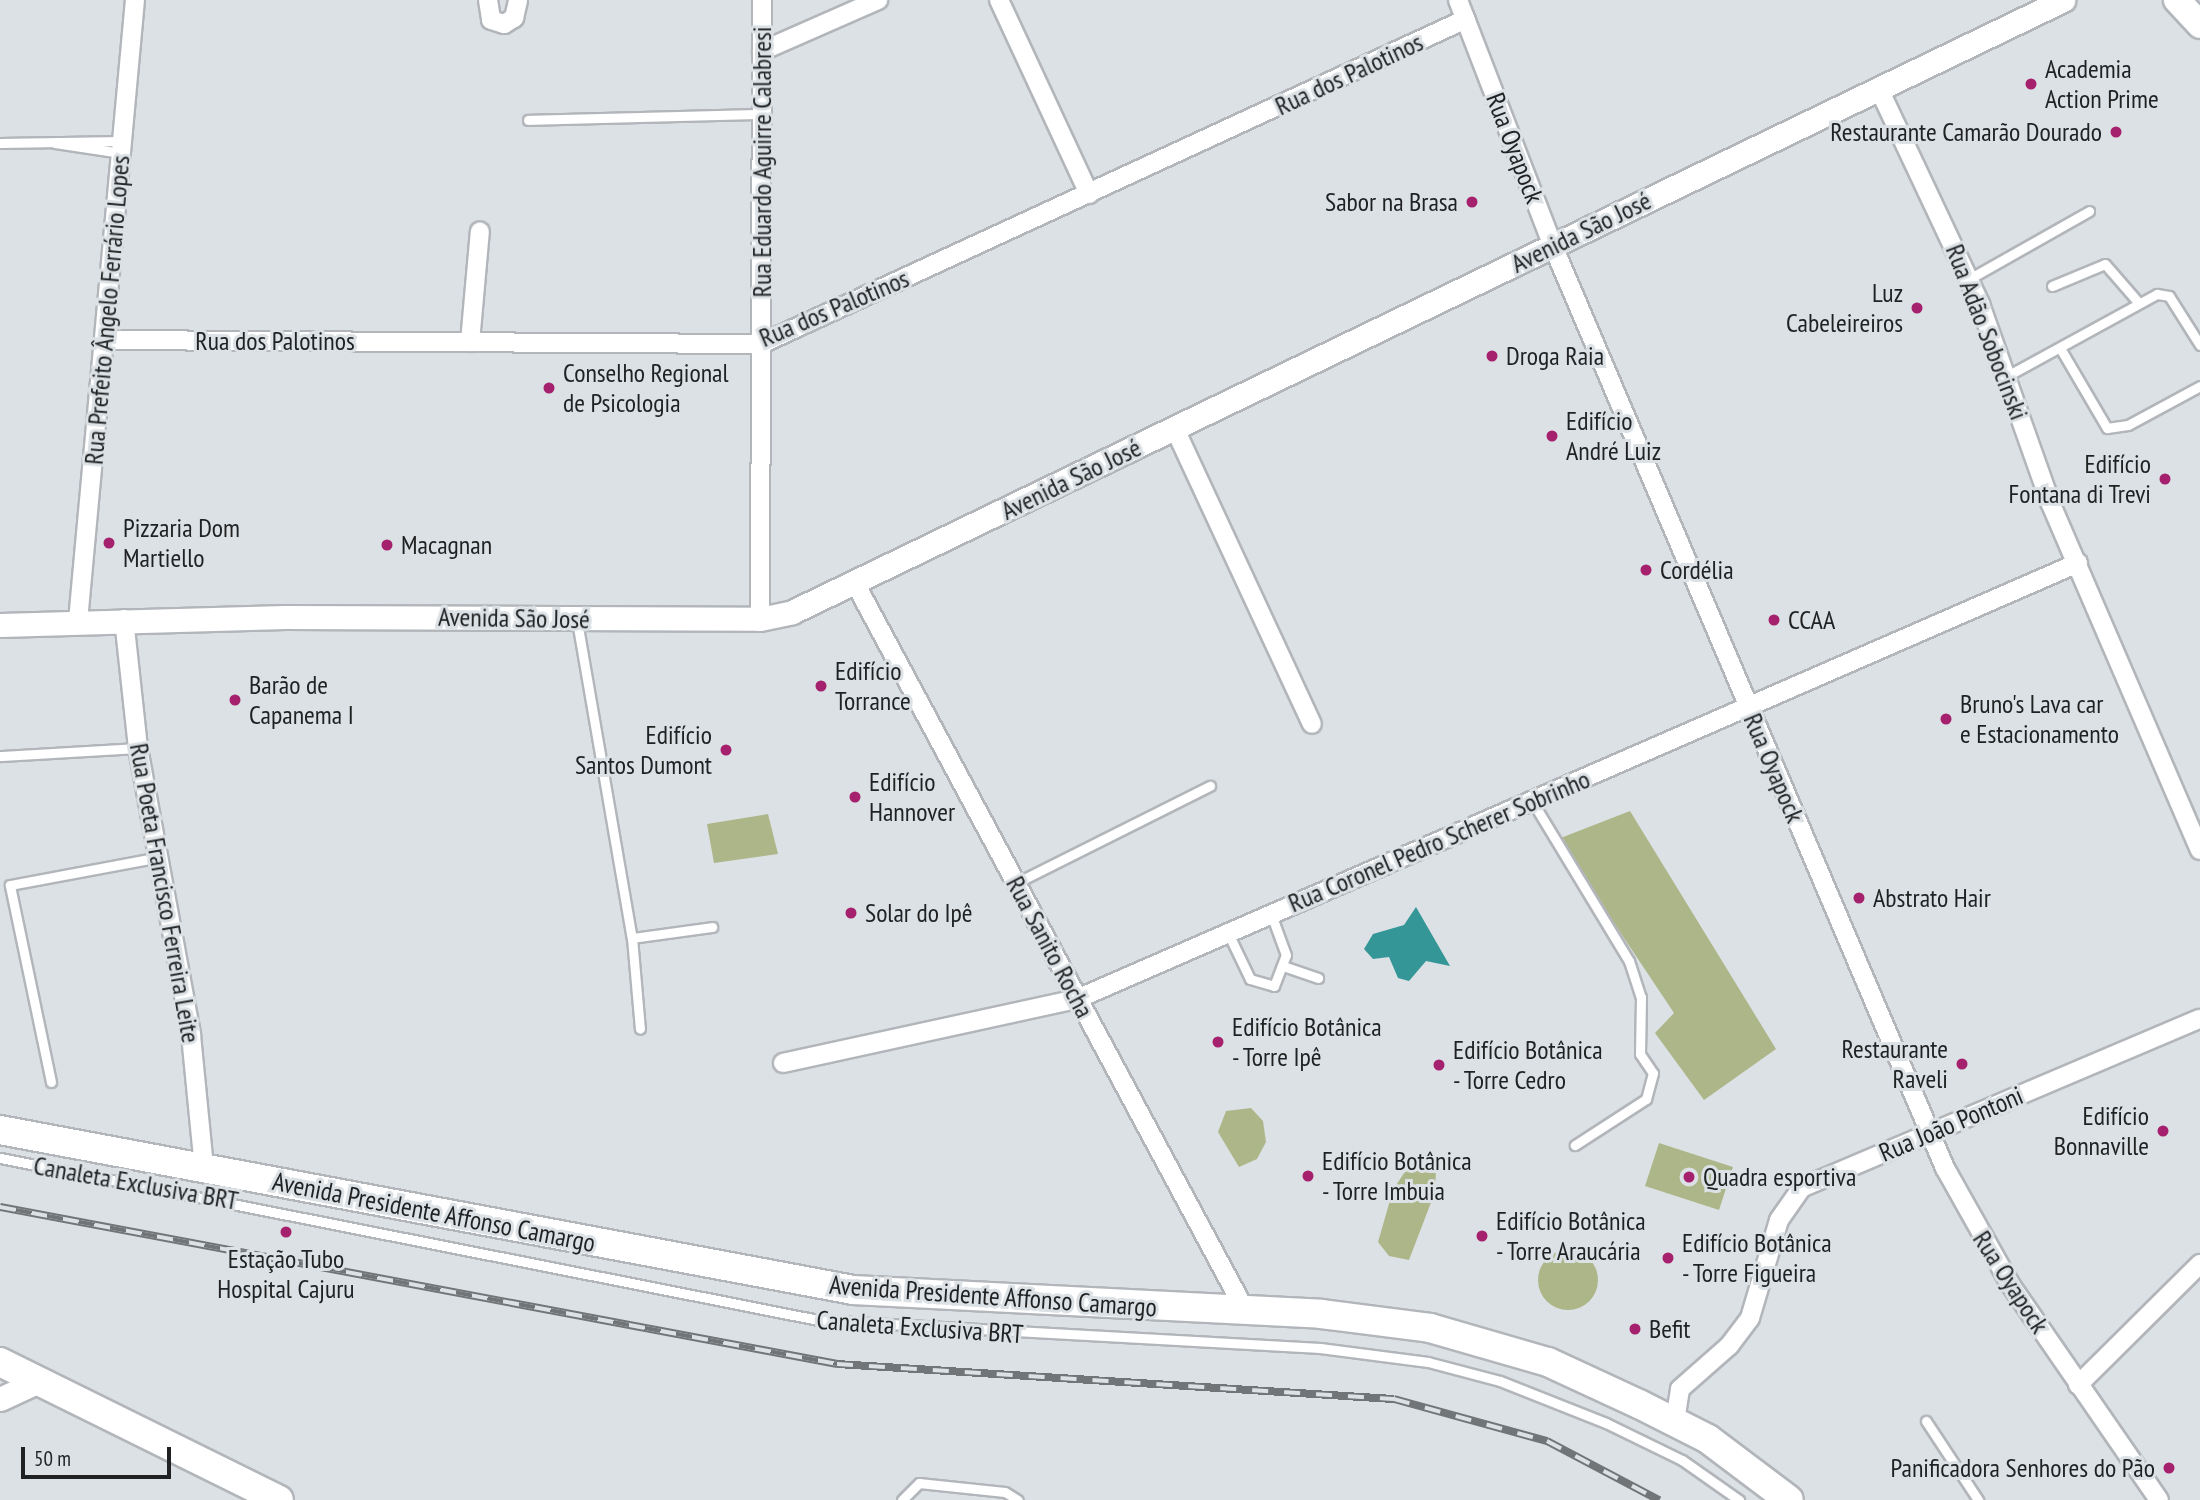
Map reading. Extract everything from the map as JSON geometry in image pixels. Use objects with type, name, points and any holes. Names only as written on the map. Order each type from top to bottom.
[{"type":"main road","points":[[2177,0],[2200,25]]},
{"type":"main road","name":"Avenida Presidente Affonso Camargo","points":[[0,1130],[815,1285],[968,1300],[1245,1310],[1389,1321],[1472,1338],[1548,1362],[1675,1421],[1789,1500]]},
{"type":"main road","points":[[0,1362],[279,1500]]},
{"type":"street","name":"Rua Prefeito Ângelo Ferrário Lopes","points":[[78,621],[135,0]]},
{"type":"street","points":[[488,0],[491,20],[505,24],[514,18],[518,0]]},
{"type":"street","name":"Rua Eduardo Aguirre Calabresi","points":[[760,619],[762,0]]},
{"type":"street","points":[[762,51],[878,0]]},
{"type":"street","points":[[999,0],[1089,194]]},
{"type":"street","name":"Rua Oyapock","points":[[1458,0],[1553,246],[1929,1134],[1985,1244],[2078,1385],[2159,1500]]},
{"type":"street","name":"Avenida São José","points":[[0,625],[124,619],[760,619],[792,612],[2063,0]]},
{"type":"street","name":"Rua dos Palotinos","points":[[104,340],[761,344],[1466,19]]},
{"type":"street","name":"Rua Adão Sobocinski","points":[[1880,89],[1969,279],[2078,563],[2200,850]]},
{"type":"street","points":[[470,342],[480,230]]},
{"type":"street","points":[[1175,429],[1312,724]]},
{"type":"street","name":"Rua Coronel Pedro Scherer Sobrinho","points":[[783,1063],[1077,999],[2078,563]]},
{"type":"street","name":"Rua Sanito Rocha","points":[[855,583],[1245,1310]]},
{"type":"street","name":"Rua Poeta Francisco Ferreira Leite","points":[[124,619],[138,748],[191,1035],[204,1167]]},
{"type":"street","name":"Rua João Pontoni","points":[[1675,1421],[1680,1389],[1729,1346],[1750,1318],[1793,1195],[2200,1019]]},
{"type":"street","points":[[2078,1385],[2200,1264]]},
{"type":"street","points":[[0,1399],[41,1380]]},
{"type":"lane","points":[[528,120],[762,114]]},
{"type":"lane","points":[[0,143],[122,147]]},
{"type":"lane","points":[[1969,279],[2089,211]]},
{"type":"lane","points":[[2052,286],[2105,264],[2138,302]]},
{"type":"lane","points":[[2007,376],[2138,302],[2169,296],[2200,345]]},
{"type":"lane","points":[[2060,348],[2107,428],[2128,425],[2200,386]]},
{"type":"lane","points":[[577,619],[632,938],[640,1029]]},
{"type":"lane","points":[[0,756],[138,748]]},
{"type":"lane","points":[[1016,883],[1210,786]]},
{"type":"lane","points":[[1532,801],[1629,961],[1642,997],[1640,1054],[1653,1073],[1646,1099],[1576,1144]]},
{"type":"lane","points":[[51,1082],[10,885],[159,857]]},
{"type":"lane","points":[[1228,933],[1251,979],[1262,987],[1274,986],[1286,967],[1271,914]]},
{"type":"lane","points":[[632,938],[712,927]]},
{"type":"lane","points":[[1286,967],[1318,978]]},
{"type":"lane","name":"Canaleta Exclusiva BRT","points":[[0,1158],[818,1320],[1320,1348],[1428,1362],[1523,1389],[1606,1423],[1682,1460],[1739,1500]]},
{"type":"lane","points":[[1926,1421],[1978,1500]]},
{"type":"lane","points":[[902,1500],[919,1483],[1005,1492],[1018,1500]]},
{"type":"green space","points":[[1630,811],[1776,1049],[1704,1100],[1655,1033],[1674,1013],[1558,839]]},
{"type":"green space","points":[[768,814],[778,854],[714,863],[707,824]]},
{"type":"green space","points":[[1251,1108],[1263,1121],[1266,1142],[1257,1159],[1239,1167],[1218,1132],[1226,1111]]},
{"type":"green space","name":"Quadra esportiva","points":[[1659,1143],[1733,1167],[1719,1210],[1645,1186]]},
{"type":"green space","points":[[1423,1163],[1436,1170],[1435,1192],[1409,1260],[1389,1256],[1378,1242],[1393,1190],[1404,1173]]},
{"type":"green space","points":[[1568,1250],[1580,1252],[1593,1263],[1598,1280],[1596,1292],[1585,1305],[1568,1310],[1556,1308],[1543,1297],[1538,1280],[1540,1268],[1551,1255]]},
{"type":"water","points":[[1416,907],[1450,966],[1426,961],[1409,981],[1398,978],[1389,957],[1373,959],[1364,949],[1373,934],[1404,925]]},
{"type":"railway","points":[[0,1207],[837,1364],[1394,1399],[1547,1441],[1659,1500]]},
{"type":"place","name":"Academia Action Prime","points":[[2031,84]]},
{"type":"place","name":"Restaurante Camarão Dourado","points":[[2116,132]]},
{"type":"place","name":"Sabor na Brasa","points":[[1472,202]]},
{"type":"place","name":"Luz Cabeleireiros","points":[[1917,308]]},
{"type":"place","name":"Droga Raia","points":[[1492,356]]},
{"type":"place","name":"Conselho Regional de Psicologia","points":[[549,388]]},
{"type":"place","name":"Edifício André Luiz","points":[[1552,436]]},
{"type":"place","name":"Edifício Fontana di Trevi","points":[[2165,479]]},
{"type":"place","name":"Pizzaria Dom Martiello","points":[[109,543]]},
{"type":"place","name":"Macagnan","points":[[387,545]]},
{"type":"place","name":"Cordélia","points":[[1646,570]]},
{"type":"place","name":"CCAA","points":[[1774,620]]},
{"type":"place","name":"Edifício Torrance","points":[[821,686]]},
{"type":"place","name":"Barão de Capanema I","points":[[235,700]]},
{"type":"place","name":"Bruno's Lava car e Estacionamento","points":[[1946,719]]},
{"type":"place","name":"Edifício Santos Dumont","points":[[726,750]]},
{"type":"place","name":"Edifício Hannover","points":[[855,797]]},
{"type":"place","name":"Abstrato Hair","points":[[1859,898]]},
{"type":"place","name":"Solar do Ipê","points":[[851,913]]},
{"type":"place","name":"Edifício Botânica - Torre Ipê","points":[[1218,1042]]},
{"type":"place","name":"Restaurante Raveli","points":[[1962,1064]]},
{"type":"place","name":"Edifício Botânica - Torre Cedro","points":[[1439,1065]]},
{"type":"place","name":"Edifício Bonnaville","points":[[2163,1131]]},
{"type":"place","name":"Edifício Botânica - Torre Imbuia","points":[[1308,1176]]},
{"type":"place","name":"Quadra esportiva","points":[[1689,1177]]},
{"type":"place","name":"Estação Tubo Hospital Cajuru","points":[[286,1232]]},
{"type":"place","name":"Edifício Botânica - Torre Araucária","points":[[1482,1236]]},
{"type":"place","name":"Edifício Botânica - Torre Figueira","points":[[1668,1258]]},
{"type":"place","name":"Befit","points":[[1635,1329]]},
{"type":"place","name":"Panificadora Senhores do Pão","points":[[2169,1468]]}]
